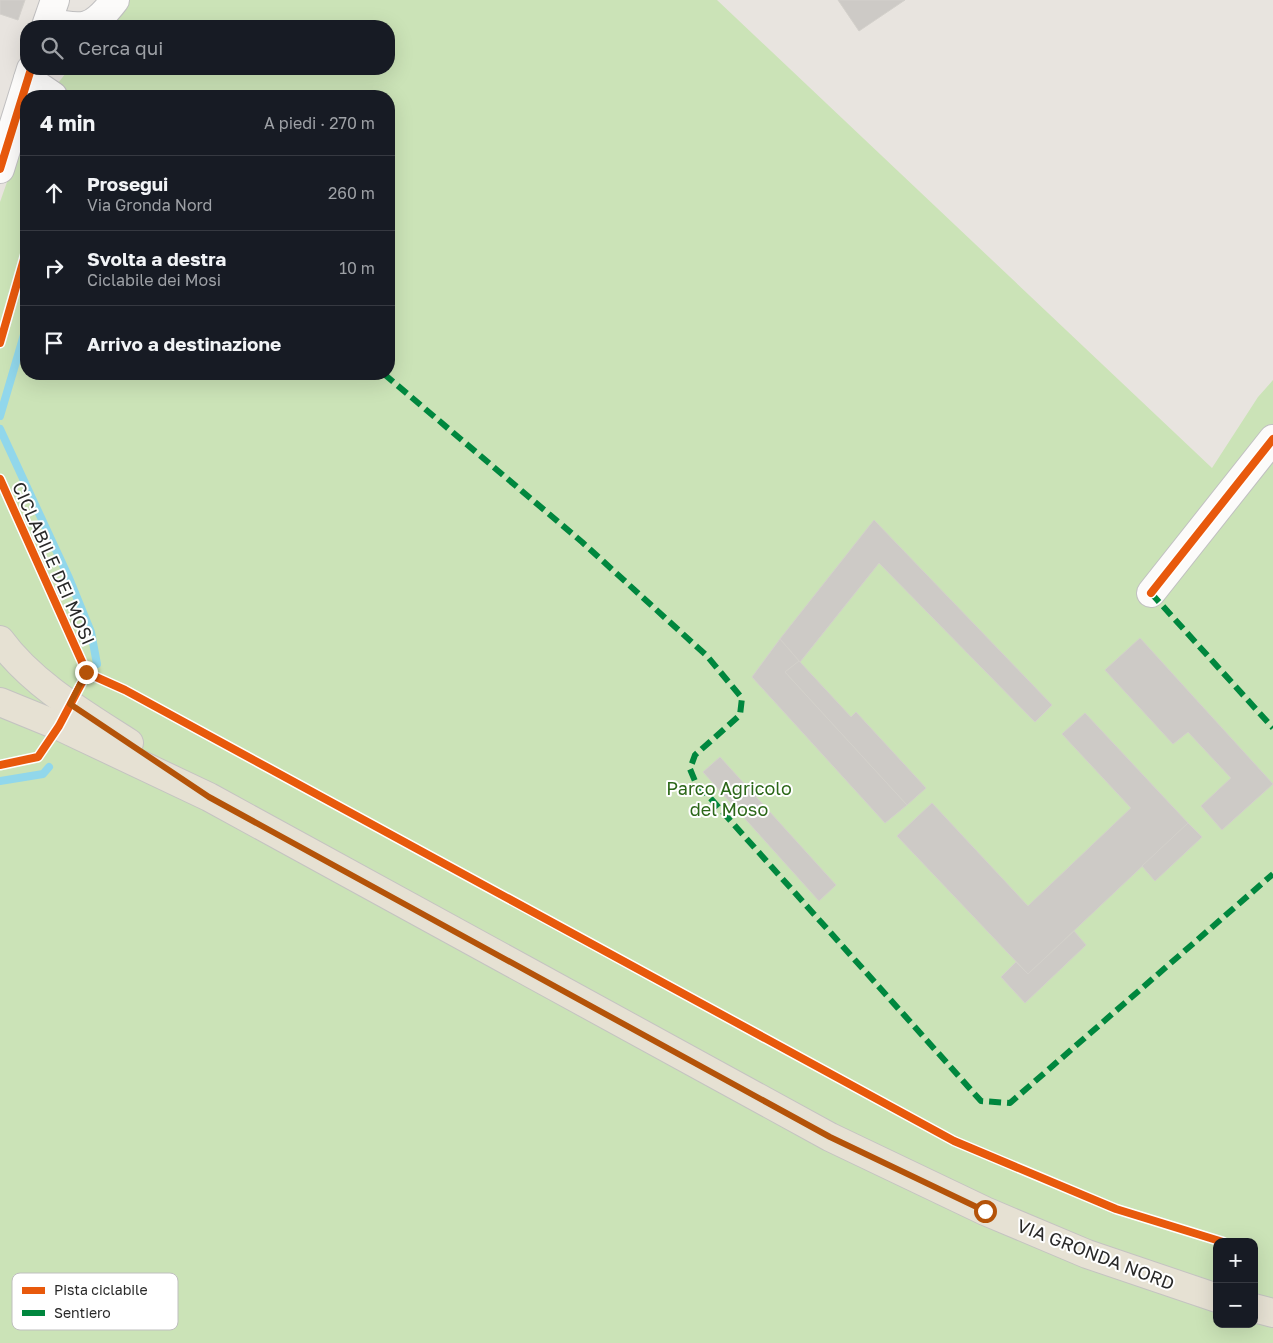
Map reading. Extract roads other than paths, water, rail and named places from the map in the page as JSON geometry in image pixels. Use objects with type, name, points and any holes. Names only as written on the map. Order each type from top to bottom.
[{"type":"main road","name":"VIA GRONDA NORD","points":[[0,640],[34,676],[70,704],[209,797]]},
{"type":"main road","name":"VIA GRONDA NORD","points":[[0,702],[59,726],[209,797],[830,1137],[1011,1222],[1087,1254],[1213,1297]]},
{"type":"main road","points":[[1258,1309],[1273,1313]]},
{"type":"street","points":[[100,20],[115,0]]},
{"type":"street","points":[[25,90],[30,75]]},
{"type":"street","points":[[31,75],[47,90]]},
{"type":"street","points":[[0,169],[20,106]]},
{"type":"street","points":[[1151,593],[1273,439]]},
{"type":"waterway","points":[[0,416],[20,348]]},
{"type":"waterway","points":[[0,429],[69,578],[91,632],[97,664]]},
{"type":"waterway","points":[[0,781],[43,774],[49,767]]},
{"type":"park label","name":"Parco Agricolo del Moso","points":[[729,798]]}]
